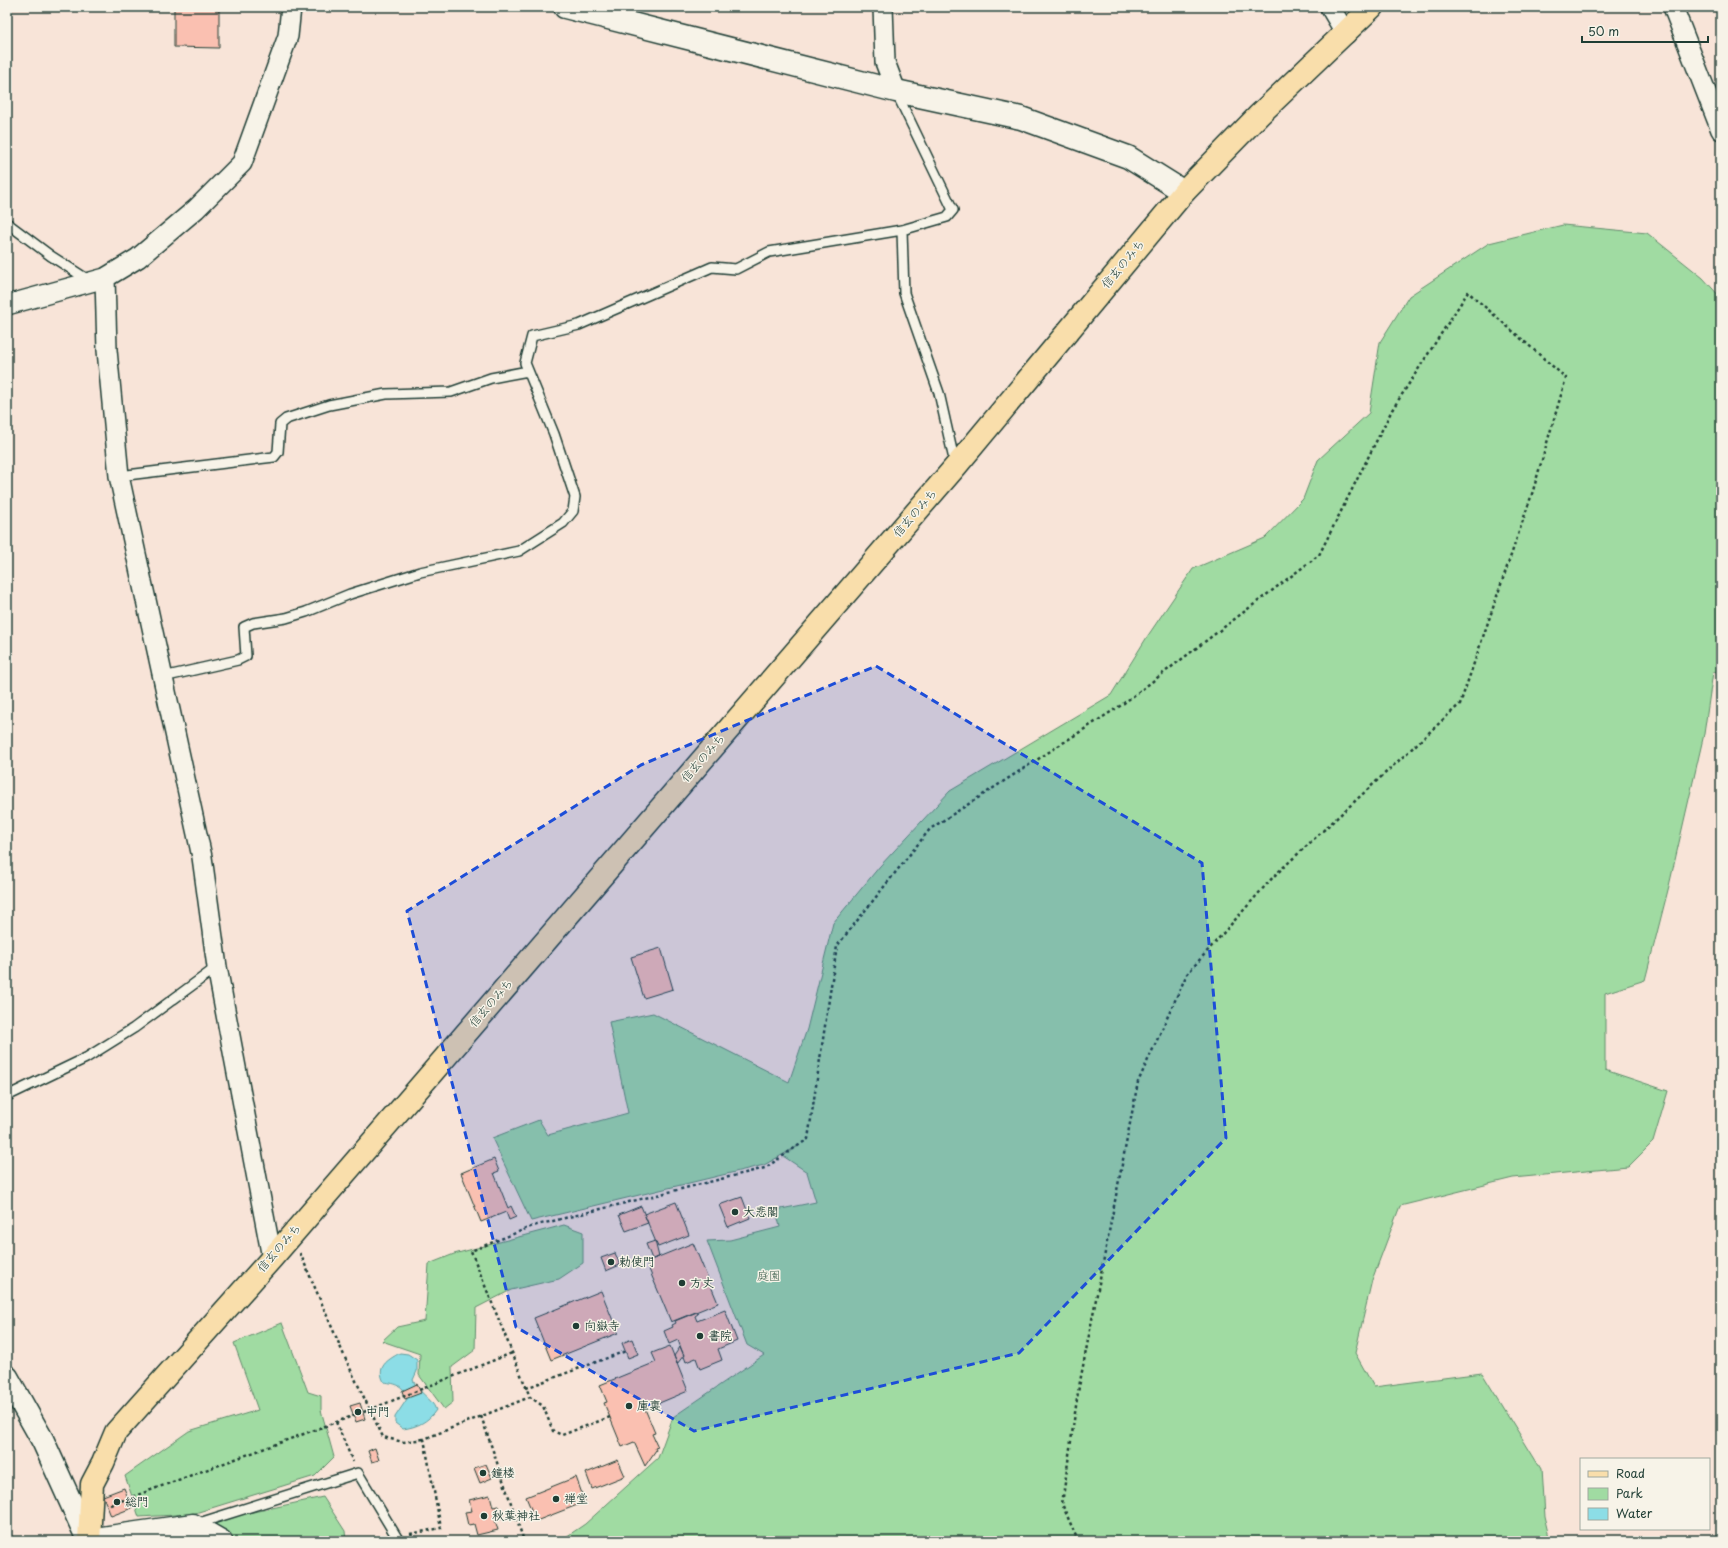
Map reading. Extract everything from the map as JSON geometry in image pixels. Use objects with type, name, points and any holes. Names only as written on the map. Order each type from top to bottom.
[{"type":"main road","name":"信玄のみち","points":[[88,1540],[92,1484],[116,1432],[272,1258],[956,466],[1184,192],[1259,115],[1346,34],[1372,7]]},
{"type":"street","points":[[7,305],[59,292],[98,280],[138,258],[196,209],[242,163],[288,36],[291,7]]},
{"type":"street","points":[[565,7],[896,92],[1021,118],[1128,157],[1184,192]]},
{"type":"street","points":[[883,7],[885,62],[896,92]]},
{"type":"street","points":[[1330,7],[1346,34]]},
{"type":"street","points":[[1673,7],[1721,130]]},
{"type":"street","points":[[98,280],[107,350],[119,476],[202,856],[217,967],[272,1258]]},
{"type":"street","points":[[7,1377],[43,1441],[88,1540],[193,1525],[221,1541]]},
{"type":"lane","points":[[163,677],[238,660],[246,656],[244,627],[306,612],[350,594],[420,572],[519,551],[563,523],[573,511],[575,497],[554,434],[525,363],[532,336],[579,325],[712,267],[725,266],[736,269],[769,252],[902,230],[947,217],[953,210],[896,92]]},
{"type":"lane","points":[[7,223],[51,256],[98,280]]},
{"type":"lane","points":[[902,230],[904,293],[939,393],[956,466]]},
{"type":"lane","points":[[119,476],[274,458],[278,452],[280,424],[286,419],[329,405],[386,394],[452,392],[491,378],[528,370]]},
{"type":"lane","points":[[7,1096],[86,1058],[134,1028],[217,967]]},
{"type":"lane","points":[[193,1525],[358,1474],[397,1539]]},
{"type":"path","points":[[610,1418],[562,1435],[553,1431],[543,1406],[530,1397],[471,1251],[533,1226],[765,1168],[808,1139],[837,946],[930,830],[1120,706],[1319,555],[1392,410],[1468,292],[1566,378],[1532,494],[1460,704],[1274,876],[1187,974],[1138,1082],[1078,1392],[1062,1504],[1078,1541]]},
{"type":"path","points":[[292,1234],[369,1410],[384,1437],[403,1442],[424,1439],[530,1397]]},
{"type":"path","points":[[526,1388],[626,1351]]},
{"type":"path","points":[[89,1511],[121,1502],[369,1410],[512,1353]]},
{"type":"path","points":[[481,1416],[524,1541]]},
{"type":"path","points":[[336,1422],[358,1474]]},
{"type":"path","points":[[374,1541],[397,1539],[441,1528],[424,1439]]},
{"type":"highlighted area","points":[[876,666],[1202,863],[1226,1138],[1019,1353],[694,1431],[516,1327],[407,911],[641,765]]},
{"type":"green space","name":"庭園","points":[[1563,225],[1647,233],[1703,278],[1721,298],[1721,398],[1718,412],[1721,422],[1721,671],[1713,672],[1704,734],[1669,886],[1645,980],[1605,993],[1605,1070],[1668,1091],[1653,1142],[1628,1167],[1513,1178],[1400,1206],[1372,1280],[1355,1353],[1374,1387],[1482,1373],[1541,1469],[1544,1516],[1550,1541],[560,1541],[585,1524],[658,1458],[673,1417],[764,1355],[747,1345],[707,1241],[730,1240],[780,1227],[776,1210],[816,1202],[807,1172],[783,1156],[798,1146],[764,1165],[531,1221],[492,1138],[539,1120],[548,1135],[628,1113],[609,1022],[653,1013],[789,1082],[807,1029],[833,923],[880,866],[950,791],[1111,695],[1147,637],[1193,569],[1265,538],[1303,499],[1318,460],[1369,413],[1380,342],[1409,296],[1489,243]]},
{"type":"green space","points":[[564,1225],[583,1232],[583,1263],[559,1279],[511,1290],[476,1308],[475,1350],[452,1367],[453,1402],[444,1409],[419,1375],[420,1354],[382,1341],[397,1327],[425,1321],[429,1264],[454,1254]]},
{"type":"green space","points":[[282,1323],[308,1392],[321,1396],[321,1410],[334,1457],[315,1476],[192,1514],[139,1517],[125,1476],[189,1431],[258,1410],[234,1343]]},
{"type":"green space","points":[[323,1497],[345,1531],[346,1541],[221,1541],[193,1525]]},
{"type":"water","points":[[400,1353],[408,1354],[417,1360],[417,1371],[413,1380],[415,1385],[431,1402],[436,1410],[422,1423],[403,1429],[395,1423],[395,1417],[407,1399],[406,1394],[399,1386],[384,1382],[381,1372],[387,1361]]},
{"type":"building","points":[[174,7],[219,7],[219,48],[174,47]]},
{"type":"building","points":[[661,948],[673,989],[644,998],[631,957]]},
{"type":"building","points":[[494,1159],[499,1171],[494,1173],[508,1208],[511,1206],[516,1217],[509,1220],[506,1212],[481,1222],[461,1173]]},
{"type":"building","name":"大悲閣","points":[[742,1197],[750,1218],[728,1227],[719,1205]]},
{"type":"building","points":[[676,1202],[689,1235],[658,1247],[644,1214]]},
{"type":"building","points":[[641,1206],[648,1223],[626,1231],[619,1215]]},
{"type":"building","points":[[655,1241],[659,1257],[652,1259],[646,1244]]},
{"type":"building","name":"方丈","points":[[693,1243],[718,1303],[671,1322],[646,1262]]},
{"type":"building","name":"勅使門","points":[[615,1253],[620,1265],[606,1271],[601,1258]]},
{"type":"building","name":"向嶽寺","points":[[601,1291],[618,1333],[551,1360],[534,1318]]},
{"type":"building","name":"書院","points":[[725,1310],[737,1341],[718,1349],[722,1360],[700,1369],[696,1358],[686,1362],[678,1340],[669,1344],[664,1331],[673,1327],[672,1325],[676,1323],[675,1321],[697,1312],[698,1314],[695,1316],[697,1321]]},
{"type":"building","points":[[632,1339],[638,1354],[628,1358],[622,1343]]},
{"type":"building","name":"庫裏","points":[[670,1346],[688,1391],[645,1409],[655,1433],[652,1434],[658,1447],[655,1448],[656,1450],[645,1466],[634,1442],[622,1447],[604,1403],[607,1402],[600,1385],[656,1362],[652,1353]]},
{"type":"building","points":[[680,1347],[684,1355],[677,1364],[674,1356]]},
{"type":"building","points":[[417,1384],[421,1393],[405,1399],[402,1391]]},
{"type":"building","name":"中門","points":[[360,1403],[365,1419],[356,1422],[350,1406]]},
{"type":"building","points":[[375,1448],[379,1460],[372,1462],[368,1451]]},
{"type":"building","points":[[618,1460],[625,1476],[592,1489],[586,1473]]},
{"type":"building","name":"鐘楼","points":[[486,1464],[492,1478],[480,1483],[474,1468]]},
{"type":"building","name":"禅堂","points":[[576,1477],[585,1502],[536,1521],[526,1497]]},
{"type":"building","name":"総門","points":[[124,1488],[132,1508],[111,1516],[103,1496]]},
{"type":"building","name":"秋葉神社","points":[[490,1495],[493,1507],[499,1506],[502,1519],[495,1520],[498,1530],[477,1535],[474,1524],[468,1525],[465,1512],[472,1511],[469,1500]]},
{"type":"place","name":"大悲閣","points":[[735,1212]]},
{"type":"place","name":"勅使門","points":[[611,1262]]},
{"type":"place","name":"方丈","points":[[682,1283]]},
{"type":"place","name":"向嶽寺","points":[[576,1326]]},
{"type":"place","name":"書院","points":[[700,1336]]},
{"type":"place","name":"庫裏","points":[[629,1406]]},
{"type":"place","name":"中門","points":[[358,1412]]},
{"type":"place","name":"鐘楼","points":[[483,1473]]},
{"type":"place","name":"禅堂","points":[[556,1499]]},
{"type":"place","name":"総門","points":[[117,1502]]},
{"type":"place","name":"秋葉神社","points":[[484,1516]]}]
